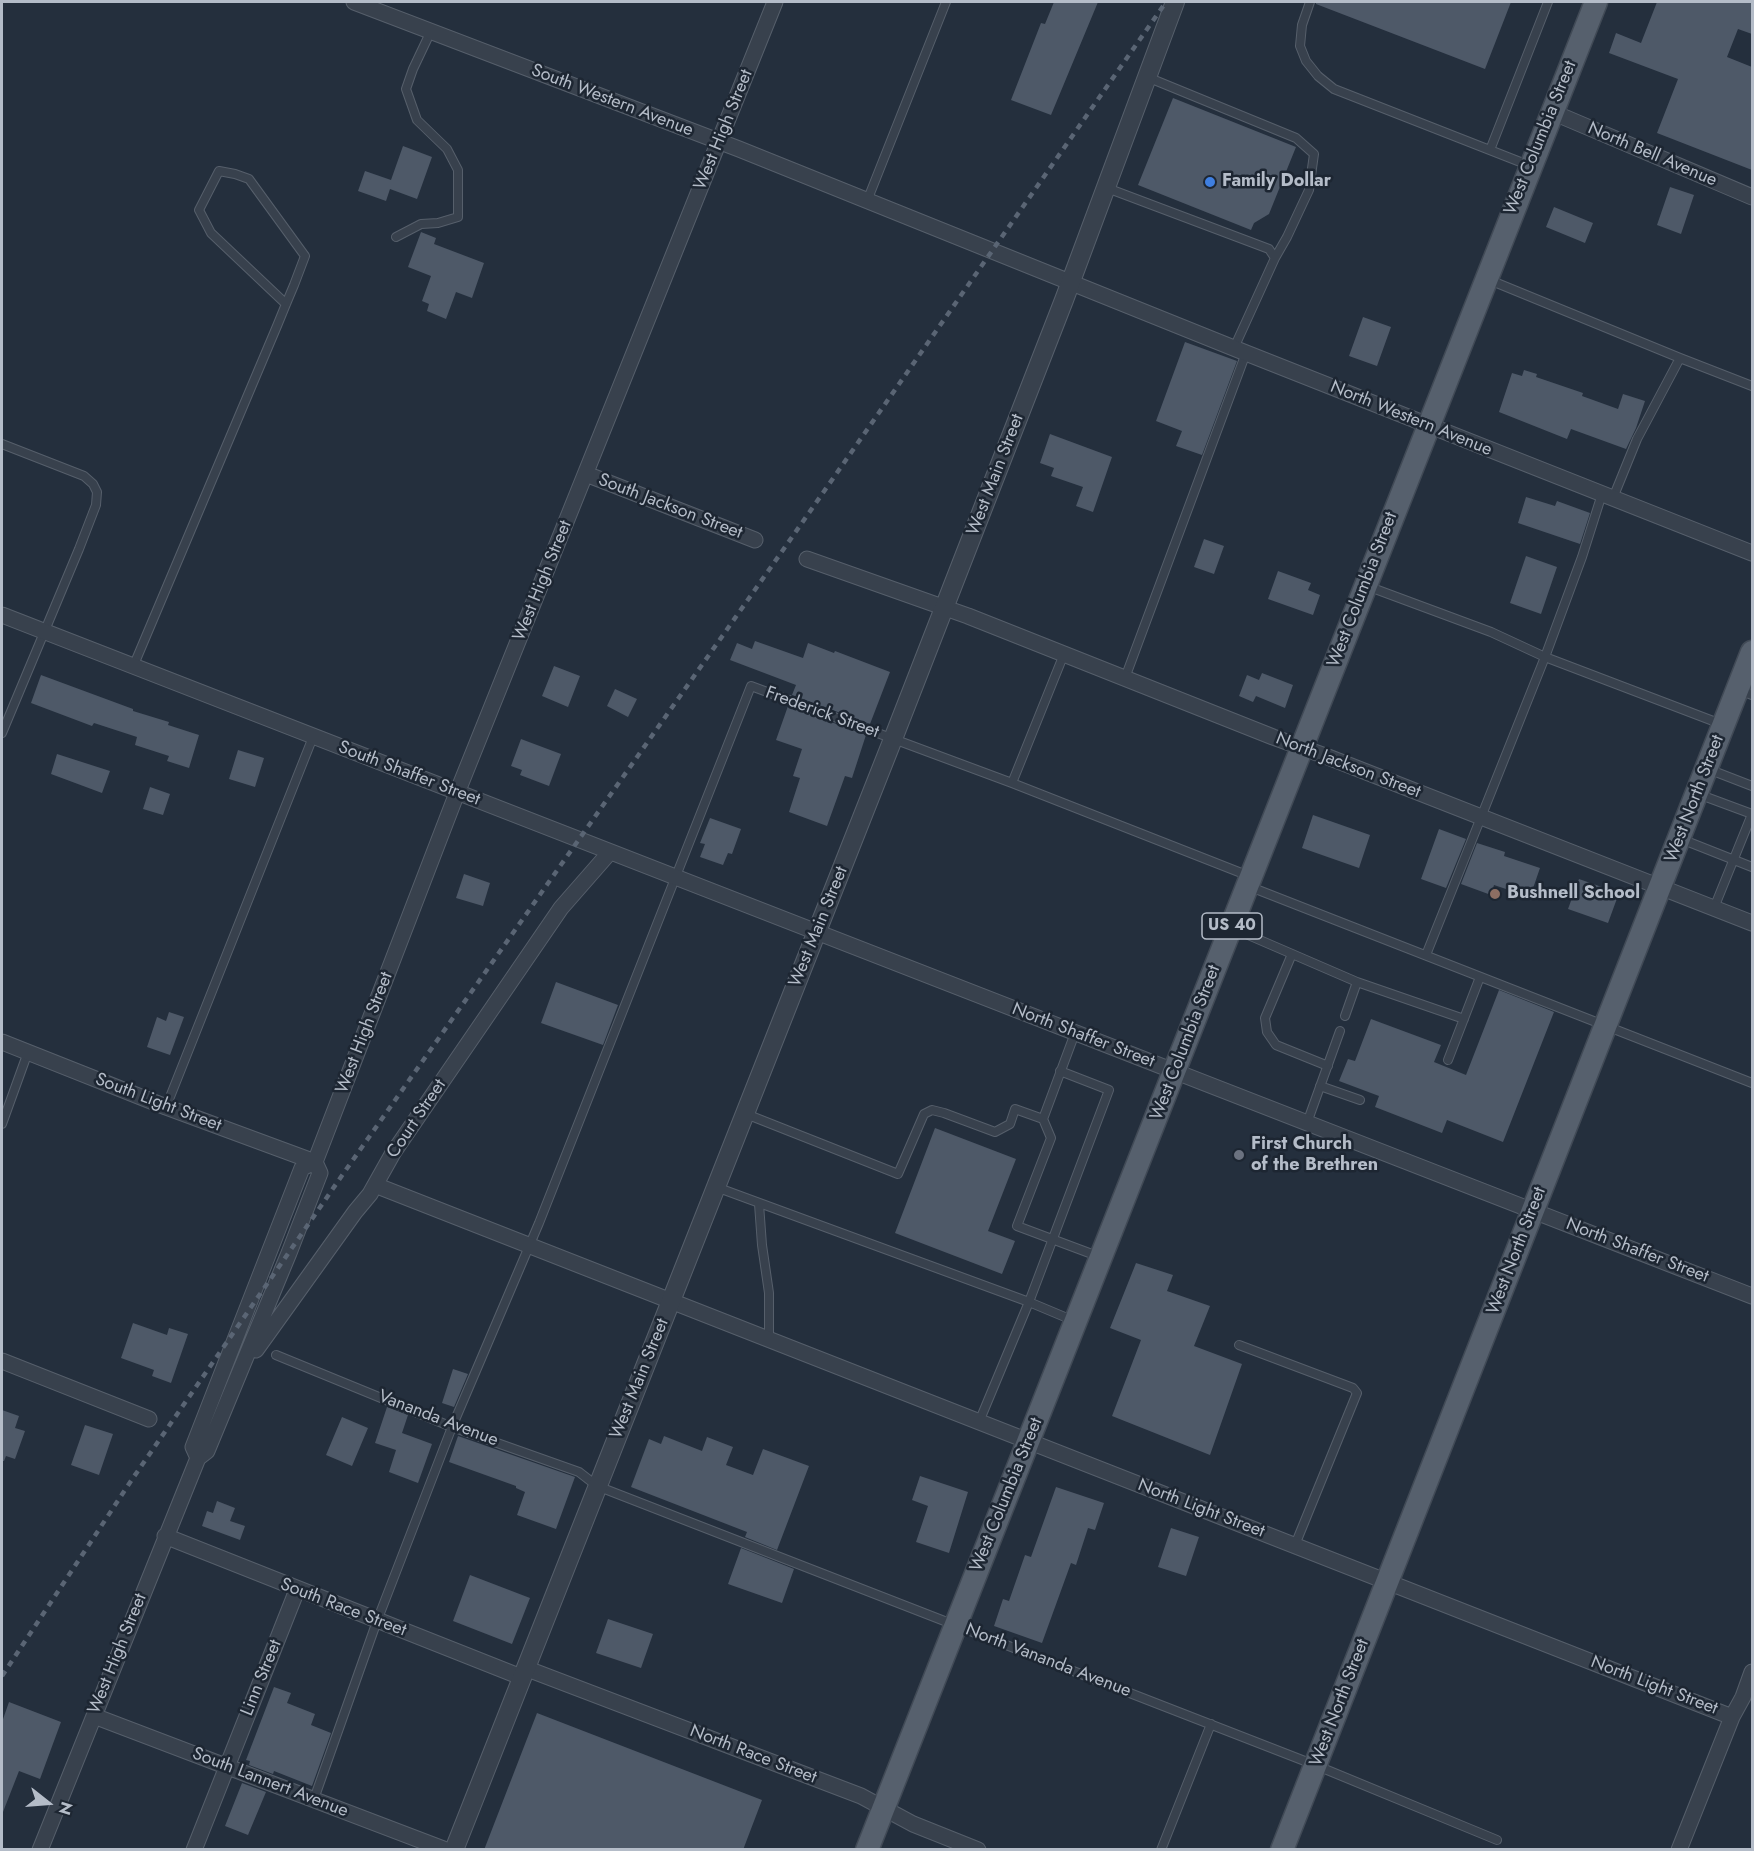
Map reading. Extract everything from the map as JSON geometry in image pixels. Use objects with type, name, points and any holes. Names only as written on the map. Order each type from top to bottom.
[{"type":"main road","name":"West Columbia Street","points":[[867,1850],[1596,2]]},
{"type":"main road","name":"West North Street","points":[[1282,1850],[1724,725],[1745,692],[1752,652]]},
{"type":"street","name":"South Western Avenue","points":[[354,2],[739,149],[1070,282]]},
{"type":"street","name":"West High Street","points":[[198,1458],[193,1447],[302,1168],[315,1162],[457,793],[775,2]]},
{"type":"street","name":"West Main Street","points":[[454,1850],[893,739],[1106,188],[1175,2]]},
{"type":"street","name":"North Bell Avenue","points":[[1551,112],[1752,197]]},
{"type":"street","name":"North Western Avenue","points":[[1070,282],[1427,426],[1752,553]]},
{"type":"street","name":"South Jackson Street","points":[[585,474],[755,540]]},
{"type":"street","points":[[807,559],[944,608]]},
{"type":"street","name":"North Jackson Street","points":[[944,608],[1752,923]]},
{"type":"street","name":"South Shaffer Street","points":[[2,615],[816,933]]},
{"type":"street","name":"Court Street","points":[[232,1392],[256,1350],[375,1185],[399,1144],[561,908],[610,852]]},
{"type":"street","name":"North Shaffer Street","points":[[816,933],[1752,1296]]},
{"type":"street","name":"South Light Street","points":[[2,1042],[166,1107],[315,1162]]},
{"type":"street","name":"West High Street","points":[[40,1850],[165,1536],[198,1458],[207,1451],[320,1173],[315,1162]]},
{"type":"street","points":[[375,1185],[671,1301]]},
{"type":"street","name":"North Light Street","points":[[671,1301],[1732,1716]]},
{"type":"street","points":[[2,1361],[149,1419]]},
{"type":"street","name":"South Race Street","points":[[165,1536],[377,1621],[523,1673]]},
{"type":"street","name":"Linn Street","points":[[194,1850],[297,1590]]},
{"type":"street","points":[[1679,1850],[1732,1716],[1748,1698],[1752,1672]]},
{"type":"street","name":"North Race Street","points":[[523,1673],[861,1796],[913,1824],[978,1850]]},
{"type":"street","name":"South Lannert Avenue","points":[[94,1716],[446,1850]]},
{"type":"lane","points":[[867,201],[945,2]]},
{"type":"lane","points":[[1310,2],[1302,25],[1300,46],[1306,61],[1318,76],[1334,89],[1530,166]]},
{"type":"lane","points":[[1490,150],[1548,2]]},
{"type":"lane","points":[[396,237],[420,224],[438,224],[458,217],[458,170],[447,149],[417,120],[406,89],[431,31]]},
{"type":"lane","points":[[1125,678],[1275,258],[1309,190],[1314,154],[1296,138],[1147,76]]},
{"type":"lane","points":[[133,667],[286,304],[305,256],[249,179],[219,171],[199,210],[211,233],[286,304]]},
{"type":"lane","points":[[1106,188],[1261,245],[1269,249],[1275,258]]},
{"type":"lane","points":[[1486,279],[1752,386]]},
{"type":"lane","points":[[1426,955],[1545,657],[1582,556],[1608,496],[1680,358]]},
{"type":"lane","points":[[2,444],[84,476],[93,484],[97,492],[96,505],[2,733]]},
{"type":"lane","points":[[1365,585],[1491,632],[1545,657],[1724,725]]},
{"type":"lane","points":[[1012,783],[1064,654]]},
{"type":"lane","name":"Frederick Street","points":[[676,878],[751,686],[1012,783],[1426,955],[1752,1083]]},
{"type":"lane","points":[[166,1107],[313,737]]},
{"type":"lane","points":[[1707,768],[1752,786]]},
{"type":"lane","points":[[1697,794],[1752,814],[1714,908]]},
{"type":"lane","points":[[1680,838],[1752,867]]},
{"type":"lane","points":[[314,1799],[377,1621],[452,1427],[530,1246],[676,878]]},
{"type":"lane","points":[[1231,927],[1357,982],[1464,1019]]},
{"type":"lane","points":[[1292,954],[1265,1018],[1267,1032],[1276,1044],[1328,1066]]},
{"type":"lane","points":[[1448,1060],[1480,976]]},
{"type":"lane","points":[[1345,1016],[1357,982]]},
{"type":"lane","points":[[1307,1123],[1340,1030]]},
{"type":"lane","points":[[1075,1033],[1043,1119],[1051,1138],[1017,1226],[1101,1257]]},
{"type":"lane","points":[[2,1125],[28,1052]]},
{"type":"lane","points":[[980,1422],[1029,1302],[1109,1090],[1060,1071]]},
{"type":"lane","points":[[1320,1086],[1360,1100]]},
{"type":"lane","points":[[745,1114],[898,1174],[924,1114],[932,1110],[995,1132],[1010,1124],[1015,1109],[1043,1119]]},
{"type":"lane","points":[[716,1187],[1076,1321]]},
{"type":"lane","points":[[759,1203],[769,1293],[769,1340]]},
{"type":"lane","points":[[1239,1345],[1353,1388],[1357,1393],[1294,1545]]},
{"type":"lane","name":"Vananda Avenue","points":[[276,1355],[452,1427],[579,1472],[597,1486]]},
{"type":"lane","name":"North Vananda Avenue","points":[[597,1486],[1316,1765],[1497,1840]]},
{"type":"lane","points":[[1161,1850],[1211,1724]]},
{"type":"building","points":[[1054,2],[1098,2],[1051,115],[1011,100],[1041,23],[1045,24]]},
{"type":"building","points":[[1316,2],[1511,2],[1485,69],[1316,4]]},
{"type":"building","points":[[1657,2],[1752,2],[1752,34],[1738,29],[1727,57],[1752,67],[1752,170],[1657,133],[1678,79],[1609,53],[1616,33],[1641,43]]},
{"type":"building","points":[[1173,98],[1296,147],[1269,214],[1254,223],[1251,230],[1138,185]]},
{"type":"building","points":[[403,146],[432,157],[417,199],[390,189],[386,201],[358,191],[365,171],[391,180]]},
{"type":"building","points":[[1670,187],[1694,195],[1681,234],[1657,225]]},
{"type":"building","points":[[1554,207],[1593,223],[1585,243],[1546,227]]},
{"type":"building","points":[[421,232],[436,238],[434,244],[484,263],[472,298],[456,292],[446,319],[427,311],[429,304],[422,301],[431,276],[408,267]]},
{"type":"building","points":[[1363,317],[1391,327],[1377,366],[1349,356]]},
{"type":"building","points":[[1185,342],[1237,361],[1202,455],[1176,446],[1182,431],[1156,421]]},
{"type":"building","points":[[1524,370],[1537,374],[1536,377],[1583,393],[1582,396],[1618,409],[1623,394],[1645,401],[1626,449],[1571,429],[1567,439],[1499,412],[1512,373],[1522,376]]},
{"type":"building","points":[[1050,434],[1112,457],[1093,512],[1076,506],[1083,487],[1051,476],[1054,468],[1040,463]]},
{"type":"building","points":[[1526,497],[1555,506],[1557,501],[1590,513],[1580,544],[1518,523]]},
{"type":"building","points":[[1204,539],[1224,546],[1214,574],[1194,567]]},
{"type":"building","points":[[1526,556],[1557,567],[1541,614],[1510,603]]},
{"type":"building","points":[[1278,571],[1311,583],[1308,590],[1320,595],[1313,615],[1268,599]]},
{"type":"building","points":[[755,641],[803,658],[808,643],[890,672],[870,724],[792,695],[796,685],[730,660],[737,643],[752,649]]},
{"type":"building","points":[[554,666],[580,676],[568,707],[542,696]]},
{"type":"building","points":[[1262,673],[1293,685],[1285,708],[1256,696],[1253,702],[1239,696],[1247,675],[1259,680]]},
{"type":"building","points":[[41,675],[199,735],[189,768],[167,761],[169,756],[135,745],[137,737],[94,723],[92,726],[31,703]]},
{"type":"building","points":[[615,689],[637,699],[628,717],[607,706]]},
{"type":"building","points":[[788,706],[866,735],[852,778],[845,776],[827,826],[789,812],[800,778],[793,776],[802,749],[776,740]]},
{"type":"building","points":[[521,739],[561,754],[549,786],[520,775],[522,770],[511,766]]},
{"type":"building","points":[[238,750],[264,758],[255,787],[229,779]]},
{"type":"building","points":[[57,754],[110,771],[102,793],[51,774]]},
{"type":"building","points":[[150,787],[170,794],[163,815],[143,809]]},
{"type":"building","points":[[1313,815],[1370,835],[1359,868],[1302,848]]},
{"type":"building","points":[[710,818],[741,829],[732,854],[728,853],[723,865],[700,857],[705,844],[700,843]]},
{"type":"building","points":[[1439,829],[1466,839],[1446,888],[1421,879]]},
{"type":"building","points":[[1477,843],[1505,852],[1504,856],[1540,868],[1530,897],[1494,885],[1491,895],[1461,884]]},
{"type":"building","points":[[464,874],[490,883],[483,906],[456,898]]},
{"type":"building","points":[[1579,879],[1619,893],[1608,923],[1568,909]]},
{"type":"building","points":[[556,982],[618,1005],[603,1045],[541,1023]]},
{"type":"building","points":[[1499,990],[1554,1012],[1503,1142],[1447,1120],[1442,1133],[1375,1107],[1379,1096],[1339,1081],[1348,1059],[1355,1061],[1371,1019],[1441,1045],[1434,1062],[1466,1075]]},
{"type":"building","points":[[169,1012],[184,1017],[170,1055],[147,1047],[157,1017],[166,1021]]},
{"type":"building","points":[[935,1128],[1016,1159],[988,1231],[1015,1241],[1002,1274],[895,1233]]},
{"type":"building","points":[[1136,1263],[1173,1275],[1167,1291],[1210,1306],[1194,1346],[1242,1364],[1210,1455],[1112,1416],[1141,1340],[1110,1328]]},
{"type":"building","points":[[133,1323],[167,1335],[169,1328],[188,1334],[171,1383],[152,1376],[154,1370],[121,1358]]},
{"type":"building","points":[[453,1369],[468,1374],[454,1407],[442,1403]]},
{"type":"building","points":[[387,1407],[408,1415],[402,1433],[432,1444],[418,1483],[389,1472],[396,1450],[375,1443]]},
{"type":"building","points":[[2,1410],[19,1416],[15,1428],[25,1431],[15,1459],[6,1456],[4,1461],[2,1461]]},
{"type":"building","points":[[342,1417],[368,1428],[352,1466],[326,1455]]},
{"type":"building","points":[[85,1425],[113,1434],[99,1475],[71,1465]]},
{"type":"building","points":[[458,1436],[575,1477],[556,1529],[517,1515],[525,1492],[516,1486],[449,1462]]},
{"type":"building","points":[[664,1436],[702,1451],[707,1437],[733,1447],[726,1465],[753,1475],[763,1449],[809,1466],[777,1550],[745,1537],[747,1532],[631,1487],[649,1439],[661,1444]]},
{"type":"building","points":[[920,1476],[968,1492],[949,1553],[916,1542],[928,1506],[912,1500]]},
{"type":"building","points":[[1056,1487],[1104,1503],[1095,1530],[1088,1528],[1076,1565],[1071,1563],[1042,1643],[994,1626],[1003,1599],[1009,1601],[1025,1555],[1031,1557]]},
{"type":"building","points":[[217,1501],[235,1508],[230,1521],[245,1526],[240,1540],[202,1526],[207,1511],[213,1513]]},
{"type":"building","points":[[1171,1528],[1199,1537],[1186,1576],[1158,1567]]},
{"type":"building","points":[[741,1548],[794,1569],[782,1603],[728,1584]]},
{"type":"building","points":[[470,1575],[530,1598],[512,1644],[453,1621]]},
{"type":"building","points":[[608,1619],[653,1634],[641,1668],[596,1653]]},
{"type":"building","points":[[274,1687],[291,1693],[287,1703],[315,1714],[311,1725],[331,1733],[312,1786],[274,1771],[273,1774],[249,1765],[250,1761],[246,1760]]},
{"type":"building","points":[[9,1702],[61,1722],[40,1779],[19,1771],[2,1812],[2,1722]]},
{"type":"building","points":[[537,1713],[762,1800],[743,1850],[484,1850]]},
{"type":"building","points":[[242,1783],[266,1792],[248,1835],[225,1826]]},
{"type":"railway","points":[[2,1676],[133,1478],[343,1174],[1166,2]]},
{"type":"place","name":"Family Dollar","points":[[1210,182]]},
{"type":"place","name":"Bushnell School","points":[[1495,894]]},
{"type":"place","name":"First Church of the Brethren","points":[[1239,1155]]}]
